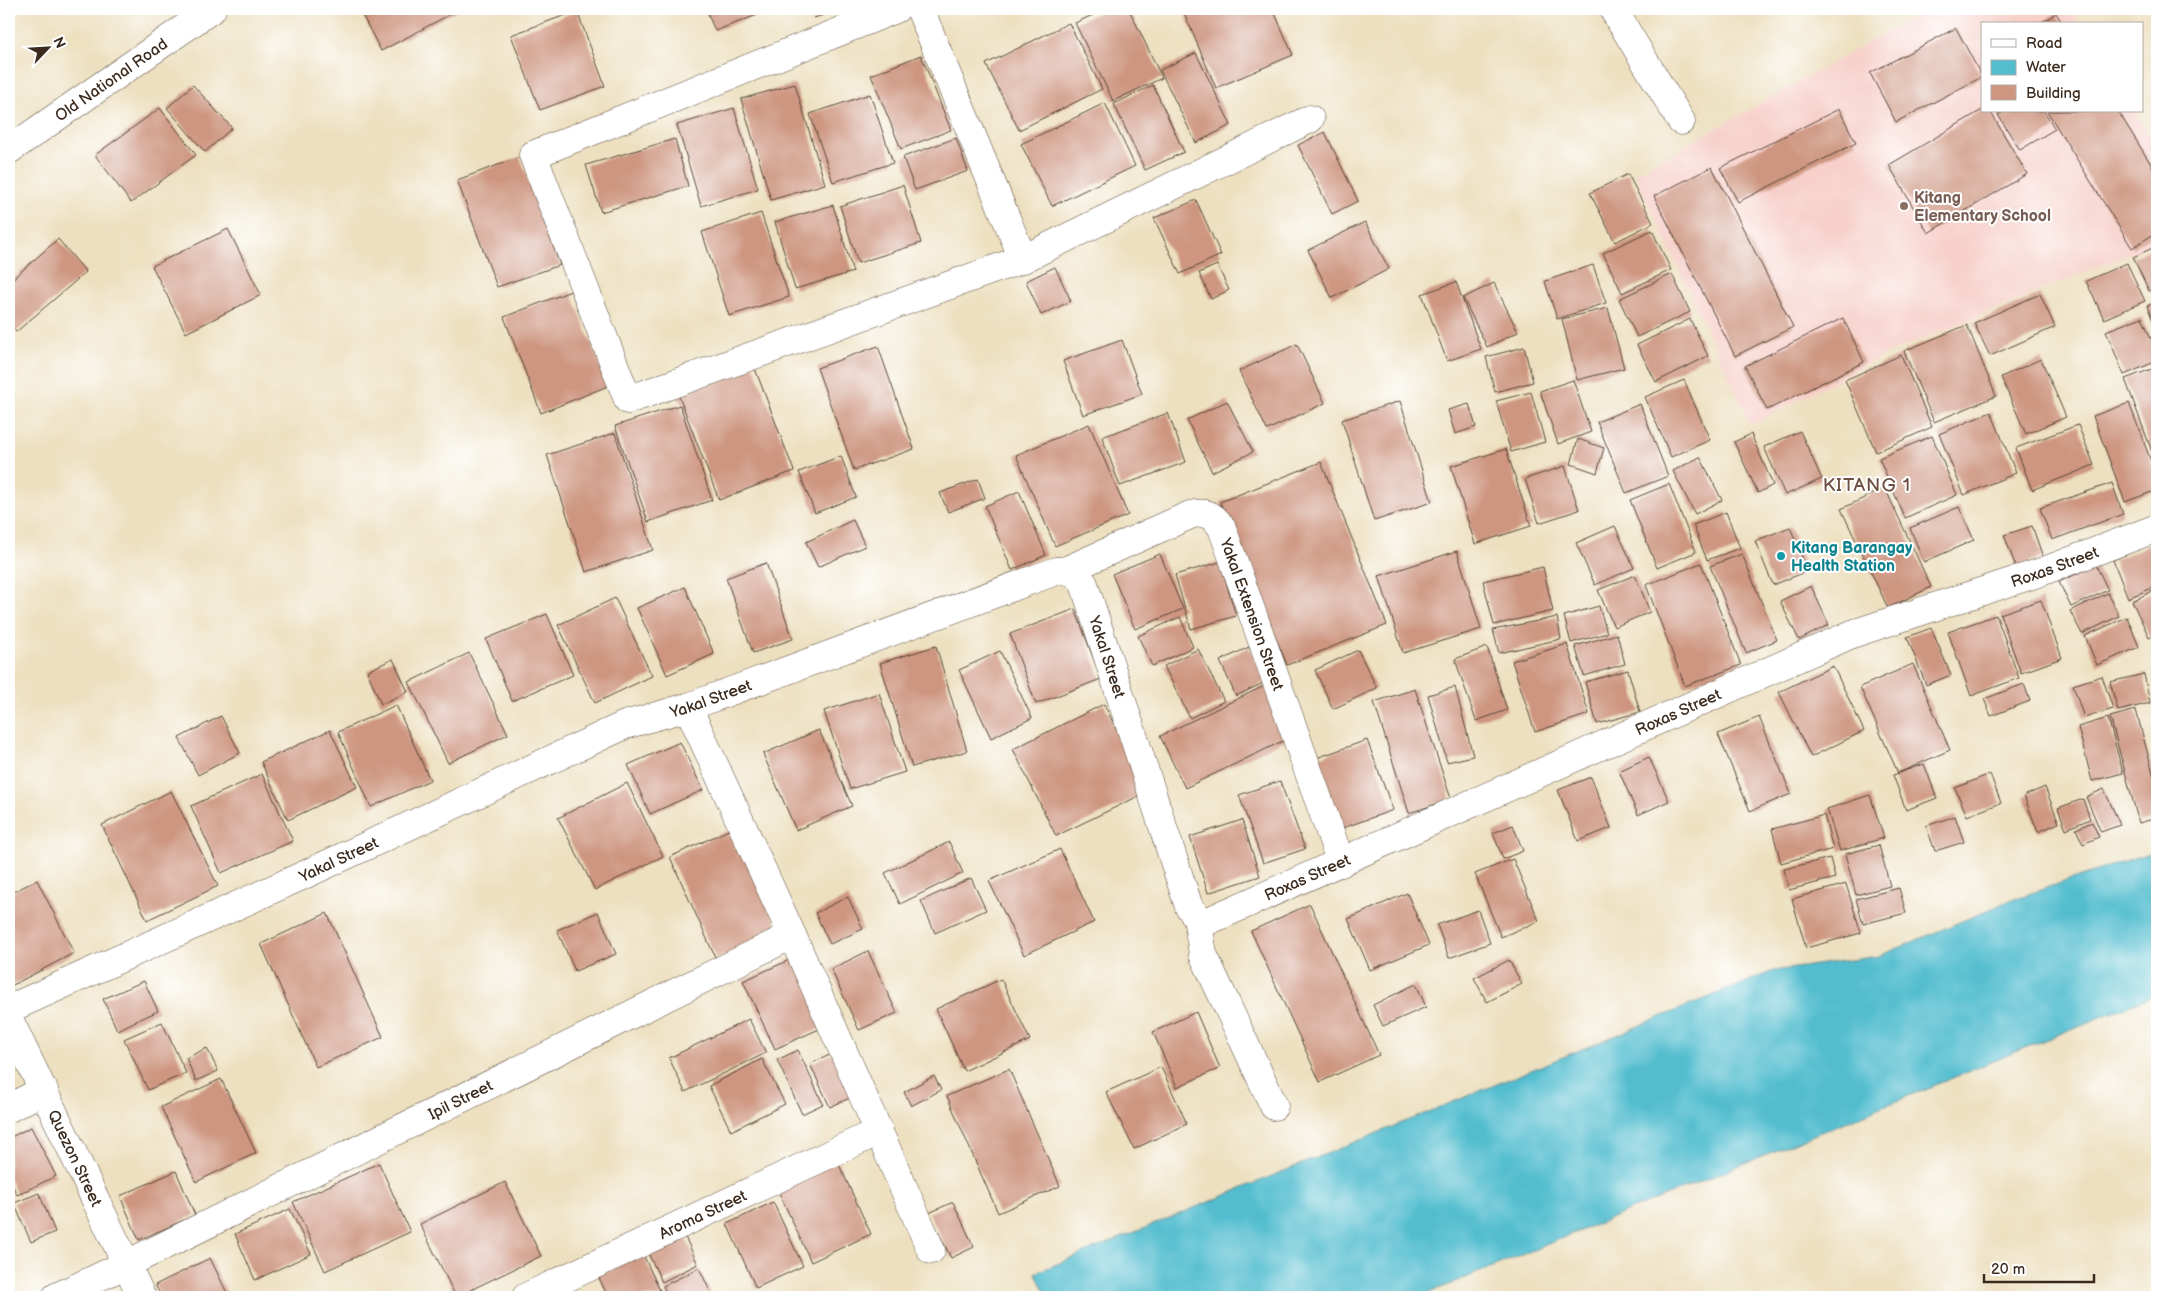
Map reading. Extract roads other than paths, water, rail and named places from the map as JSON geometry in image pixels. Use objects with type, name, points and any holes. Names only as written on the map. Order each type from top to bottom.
[{"type":"street","name":"Old National Road","points":[[9,150],[212,9]]},
{"type":"street","points":[[896,9],[533,155],[628,400],[1023,259],[1310,119]]},
{"type":"street","points":[[920,9],[1023,259]]},
{"type":"street","points":[[1613,9],[1681,121]]},
{"type":"street","name":"Yakal Extension Street","points":[[1067,570],[1190,515],[1199,512],[1208,514],[1216,519],[1225,537],[1341,863]]},
{"type":"street","name":"Roxas Street","points":[[1202,919],[1341,863],[1852,634],[2041,572],[2157,528]]},
{"type":"street","name":"Yakal Street","points":[[9,1009],[304,875],[624,725],[688,707],[1056,571],[1067,570],[1078,574],[1084,584],[1189,907],[1202,919]]},
{"type":"street","points":[[688,707],[792,935],[931,1250]]},
{"type":"street","points":[[1202,919],[1202,954],[1274,1106]]},
{"type":"street","name":"Ipil Street","points":[[56,1297],[127,1264],[792,935]]},
{"type":"street","name":"Quezon Street","points":[[9,1018],[142,1297]]},
{"type":"street","points":[[9,1108],[44,1090]]},
{"type":"street","name":"Aroma Street","points":[[526,1297],[879,1131]]},
{"type":"water","points":[[2157,850],[2157,994],[1419,1297],[1048,1297],[1035,1273],[1773,971],[1879,956],[2014,899]]},
{"type":"place","name":"Kitang Elementary School","points":[[1904,206]]},
{"type":"place","name":"Kitang Barangay Health Station","points":[[1781,556]]},
{"type":"district","name":"KITANG 1","points":[[1867,484]]}]
